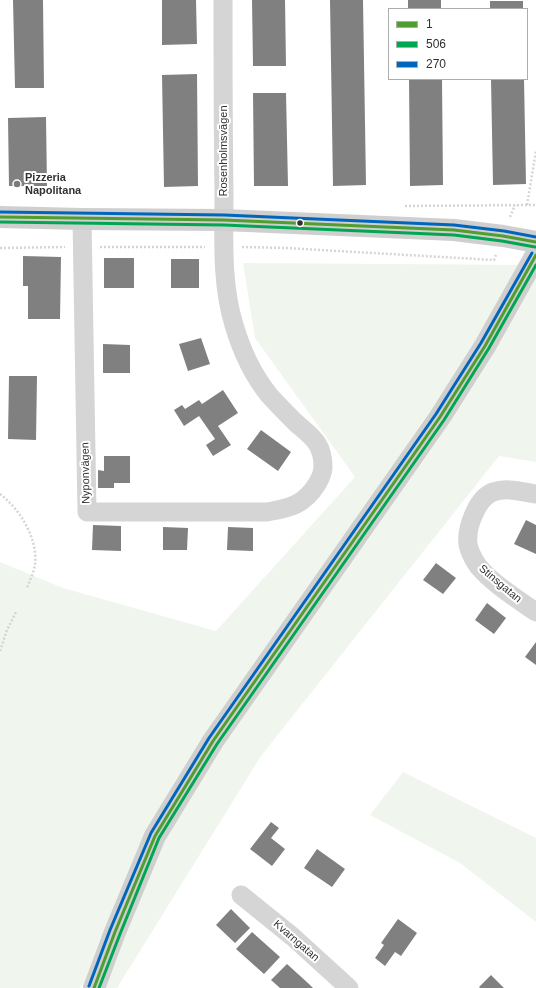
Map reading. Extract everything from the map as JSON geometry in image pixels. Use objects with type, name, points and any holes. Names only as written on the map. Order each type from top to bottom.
[{"type":"main road","points":[[0,217],[224,220],[454,230],[536,242]]},
{"type":"main road","points":[[94,988],[115,932],[155,836],[213,741],[440,417],[485,346],[536,254]]},
{"type":"street","name":"Rosenholmsvägen","points":[[222,0],[225,284],[234,326],[253,371],[269,394],[314,438],[320,450],[323,465],[322,472],[311,493],[300,503]]},
{"type":"street","name":"Nyponvägen","points":[[82,219],[87,512],[267,512],[287,508],[300,503]]},
{"type":"street","name":"Stinsgatan","points":[[536,494],[502,490],[484,497],[478,505],[468,530],[467,537],[468,545],[473,557],[480,568],[502,588],[536,612]]},
{"type":"street","name":"Kvarngatan","points":[[241,895],[293,937],[349,988]]},
{"type":"path","points":[[527,205],[536,150]]},
{"type":"path","points":[[0,248],[286,248],[494,260],[515,205]]},
{"type":"path","points":[[0,494],[15,508],[23,521],[33,544],[35,566],[27,588]]},
{"type":"path","points":[[0,651],[7,630],[16,612]]},
{"type":"shaded area","points":[[243,263],[536,265],[536,462],[499,456],[261,756],[117,988],[87,988],[82,985],[80,988],[0,988],[0,562],[63,588],[216,631],[355,477],[255,338]]},
{"type":"shaded area","points":[[403,772],[536,838],[536,922],[460,863],[370,815]]},
{"type":"building","points":[[13,0],[43,0],[44,88],[15,88]]},
{"type":"building","points":[[162,0],[196,0],[197,44],[162,45]]},
{"type":"building","points":[[252,0],[285,0],[286,66],[253,66]]},
{"type":"building","points":[[330,0],[363,0],[366,185],[333,186]]},
{"type":"building","points":[[408,0],[441,0],[441,8],[408,8]]},
{"type":"building","points":[[490,1],[523,1],[523,8],[490,8]]},
{"type":"building","points":[[197,74],[198,186],[164,187],[162,75]]},
{"type":"building","points":[[409,80],[442,80],[443,185],[410,186]]},
{"type":"building","points":[[491,80],[524,80],[526,184],[493,185]]},
{"type":"building","points":[[253,93],[286,93],[288,186],[254,186]]},
{"type":"building","points":[[46,117],[47,186],[9,186],[8,118]]},
{"type":"building","points":[[23,256],[61,257],[60,319],[28,319],[28,286],[23,286]]},
{"type":"building","points":[[104,258],[134,258],[134,288],[104,288]]},
{"type":"building","points":[[171,259],[199,259],[199,288],[171,288]]},
{"type":"building","points":[[201,338],[210,364],[188,371],[179,344]]},
{"type":"building","points":[[103,344],[130,345],[130,373],[103,373]]},
{"type":"building","points":[[9,376],[37,376],[36,440],[8,439]]},
{"type":"building","points":[[223,390],[238,413],[218,426],[231,445],[213,456],[206,445],[215,439],[199,416],[184,426],[174,410],[182,405],[185,409],[199,400],[202,404]]},
{"type":"building","points":[[261,430],[291,452],[278,471],[247,449]]},
{"type":"building","points":[[104,456],[130,456],[130,483],[114,483],[114,488],[98,488],[98,470],[104,471]]},
{"type":"building","points":[[526,520],[536,525],[536,554],[514,544]]},
{"type":"building","points":[[93,525],[121,526],[121,551],[92,550]]},
{"type":"building","points":[[163,527],[188,528],[187,550],[163,550]]},
{"type":"building","points":[[228,527],[253,528],[253,551],[227,550]]},
{"type":"building","points":[[436,563],[456,578],[443,594],[423,580]]},
{"type":"building","points":[[487,603],[506,618],[494,634],[475,620]]},
{"type":"building","points":[[536,642],[536,665],[525,657]]},
{"type":"building","points":[[271,822],[279,828],[271,838],[285,849],[272,866],[250,849]]},
{"type":"building","points":[[317,849],[345,869],[332,887],[304,868]]},
{"type":"building","points":[[231,909],[250,928],[235,943],[216,925]]},
{"type":"building","points":[[398,919],[417,933],[401,956],[395,952],[385,966],[375,958],[384,945],[381,943]]},
{"type":"building","points":[[252,932],[280,957],[264,974],[236,949]]},
{"type":"building","points":[[287,964],[313,988],[280,988],[271,980]]},
{"type":"building","points":[[491,975],[504,988],[479,987]]},
{"type":"transit line","name":"270","points":[[0,212],[224,215],[454,225],[504,231],[536,237]]},
{"type":"transit line","name":"1","points":[[0,217],[224,220],[454,230],[536,242]]},
{"type":"transit line","name":"506","points":[[0,222],[224,225],[454,235],[535,247]]},
{"type":"transit line","name":"270","points":[[89,986],[110,930],[151,833],[209,738],[436,414],[481,343],[532,253]]},
{"type":"transit line","name":"1","points":[[94,988],[115,932],[155,836],[213,741],[440,417],[485,346],[536,255]]},
{"type":"transit line","name":"506","points":[[99,988],[159,838],[217,744],[444,420],[489,348],[536,265]]},
{"type":"place","name":"Pizzeria Napolitana","points":[[17,184]]}]
